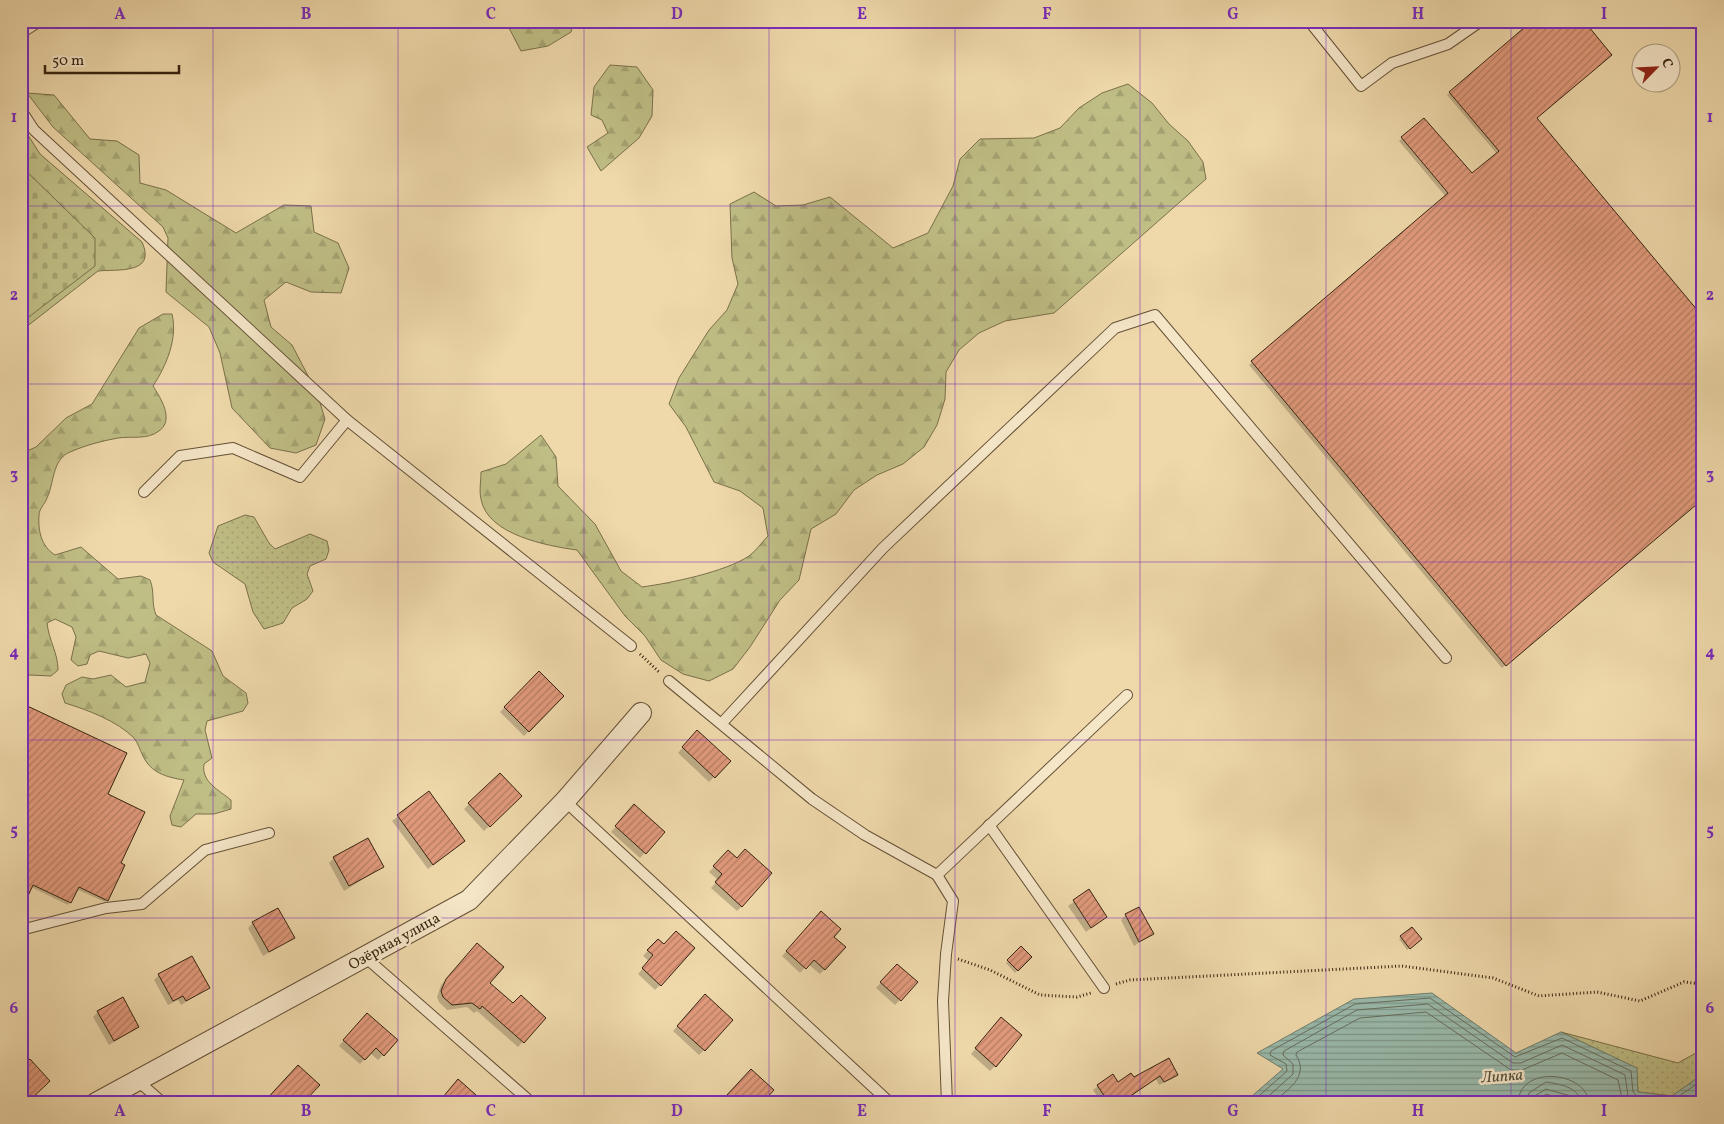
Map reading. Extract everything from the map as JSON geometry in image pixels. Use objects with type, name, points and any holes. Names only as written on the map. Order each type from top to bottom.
[{"type":"street","name":"Озёрная улица","points":[[96,1103],[469,900],[565,801],[641,713]]},
{"type":"lane","points":[[21,33],[40,21]]},
{"type":"lane","points":[[1309,21],[1362,86],[1392,63],[1448,44],[1481,21]]},
{"type":"lane","points":[[21,110],[34,130],[347,420],[631,646]]},
{"type":"lane","points":[[722,723],[883,548],[1115,328],[1155,315],[1446,658]]},
{"type":"lane","points":[[144,492],[180,456],[234,448],[300,477],[347,420]]},
{"type":"lane","points":[[669,681],[812,799],[865,835],[937,874],[953,901],[946,954],[943,1001],[947,1103]]},
{"type":"lane","points":[[937,874],[1127,696]]},
{"type":"lane","points":[[565,801],[887,1100]]},
{"type":"lane","points":[[989,825],[1104,988]]},
{"type":"lane","points":[[21,930],[106,908],[142,904],[204,850],[269,834]]},
{"type":"lane","points":[[365,957],[532,1103]]},
{"type":"lane","points":[[138,1080],[163,1103]]},
{"type":"path","points":[[631,646],[669,681]]},
{"type":"path","points":[[946,954],[990,970],[1040,995],[1077,997],[1130,980],[1402,966],[1493,978],[1539,996],[1597,992],[1640,1001],[1684,982],[1703,984]]},
{"type":"green space","points":[[508,21],[573,21],[571,32],[548,46],[521,51],[508,26]]},
{"type":"green space","points":[[610,65],[637,67],[653,90],[652,116],[639,138],[601,171],[587,147],[608,133],[602,120],[591,115],[594,87]]},
{"type":"green space","points":[[1128,84],[1152,103],[1169,124],[1188,141],[1203,162],[1206,179],[1054,313],[1005,321],[979,333],[959,350],[946,372],[945,399],[937,425],[924,447],[903,464],[877,475],[854,490],[836,514],[811,529],[799,580],[780,600],[750,647],[733,669],[709,681],[683,674],[661,660],[645,636],[625,616],[577,550],[535,542],[506,530],[494,522],[486,511],[480,496],[481,472],[506,464],[541,435],[556,457],[558,486],[595,524],[621,571],[642,587],[682,580],[712,572],[739,562],[749,556],[768,536],[763,508],[740,491],[714,482],[686,427],[669,404],[679,378],[709,330],[727,310],[738,284],[732,258],[730,204],[754,192],[776,206],[803,205],[830,197],[893,248],[928,233],[953,186],[960,159],[980,139],[1034,138],[1060,128],[1079,108],[1102,93]]},
{"type":"green space","points":[[27,93],[54,95],[90,139],[117,141],[139,155],[140,183],[166,190],[236,233],[284,205],[311,206],[314,232],[338,243],[349,268],[341,293],[311,292],[286,282],[264,300],[271,327],[292,345],[317,393],[325,419],[316,445],[296,453],[270,448],[232,408],[220,353],[209,327],[166,292],[168,238],[163,227],[53,127]]},
{"type":"green space","points":[[21,124],[40,154],[142,242],[145,253],[144,260],[132,268],[98,271],[21,331]]},
{"type":"green space","points":[[21,166],[95,238],[95,266],[21,323]]},
{"type":"green space","points":[[163,314],[172,314],[172,342],[170,352],[153,386],[165,409],[166,421],[164,426],[150,436],[106,440],[64,455],[54,472],[49,492],[39,513],[39,521],[41,538],[46,547],[55,555],[81,547],[118,579],[141,576],[150,580],[156,615],[212,651],[223,676],[246,693],[248,703],[243,711],[207,721],[205,730],[212,758],[204,764],[205,776],[212,785],[231,800],[231,809],[214,814],[196,814],[181,827],[172,825],[170,816],[184,780],[165,776],[155,770],[146,762],[137,742],[127,732],[102,717],[65,703],[62,694],[66,685],[82,677],[93,679],[111,675],[126,687],[145,682],[150,663],[146,654],[128,658],[99,651],[90,655],[87,664],[78,666],[71,660],[76,637],[72,627],[55,619],[47,623],[57,658],[58,670],[51,676],[30,675],[21,679],[21,448],[27,451],[36,447],[66,418],[92,404],[139,328]]},
{"type":"green space","points":[[245,515],[254,517],[269,543],[275,549],[310,534],[327,541],[329,550],[326,559],[310,566],[307,574],[313,591],[307,599],[292,608],[283,623],[264,629],[253,612],[245,584],[213,562],[209,553],[218,526]]},
{"type":"green space","points":[[1561,1032],[1678,1063],[1703,1049],[1703,1074],[1672,1096],[1638,1092],[1636,1068]]},
{"type":"green space","points":[[1546,1094],[1577,1103],[1534,1103]]},
{"type":"water","name":"Липка","points":[[1432,993],[1516,1053],[1561,1032],[1637,1068],[1638,1092],[1672,1096],[1703,1074],[1703,1103],[1577,1103],[1546,1094],[1534,1103],[1244,1103],[1283,1069],[1257,1053],[1354,999]]},
{"type":"building","points":[[1532,21],[1584,21],[1612,55],[1537,118],[1703,317],[1703,499],[1506,666],[1251,361],[1448,193],[1401,137],[1424,118],[1472,173],[1499,151],[1449,92]]},
{"type":"building","points":[[539,671],[564,696],[529,732],[504,707]]},
{"type":"building","points":[[21,703],[127,753],[108,794],[145,812],[121,863],[125,865],[108,901],[79,887],[71,903],[33,885],[21,911]]},
{"type":"building","points":[[697,730],[731,761],[715,778],[682,747]]},
{"type":"building","points":[[500,773],[522,796],[490,827],[468,803]]},
{"type":"building","points":[[429,791],[465,841],[433,865],[397,815]]},
{"type":"building","points":[[634,804],[665,832],[646,854],[615,826]]},
{"type":"building","points":[[368,838],[384,867],[349,886],[333,857]]},
{"type":"building","points":[[745,849],[772,873],[742,907],[715,882],[722,874],[713,866],[728,850],[737,858]]},
{"type":"building","points":[[1089,889],[1107,917],[1091,928],[1073,900]]},
{"type":"building","points":[[1139,907],[1154,934],[1139,942],[1125,914]]},
{"type":"building","points":[[278,908],[295,938],[269,952],[252,922]]},
{"type":"building","points":[[821,911],[841,929],[834,937],[846,947],[825,970],[814,960],[806,969],[786,951]]},
{"type":"building","points":[[1412,927],[1422,939],[1410,949],[1400,936]]},
{"type":"building","points":[[676,931],[695,948],[661,986],[642,968],[653,955],[647,950],[658,939],[664,944]]},
{"type":"building","points":[[477,943],[504,967],[490,983],[513,1003],[521,995],[546,1018],[524,1043],[482,1006],[480,1009],[472,1003],[452,1005],[443,997],[441,991],[446,979]]},
{"type":"building","points":[[1021,946],[1032,957],[1018,971],[1007,960]]},
{"type":"building","points":[[192,956],[210,988],[186,1001],[183,996],[173,1001],[158,974]]},
{"type":"building","points":[[897,964],[918,982],[901,1001],[880,982]]},
{"type":"building","points":[[705,994],[733,1020],[705,1051],[677,1026]]},
{"type":"building","points":[[123,997],[139,1027],[114,1041],[97,1011]]},
{"type":"building","points":[[367,1013],[398,1040],[384,1056],[376,1048],[365,1060],[343,1040]]},
{"type":"building","points":[[1001,1017],[1022,1035],[996,1067],[975,1048]]},
{"type":"building","points":[[1169,1058],[1178,1075],[1164,1082],[1160,1076],[1120,1103],[1109,1103],[1097,1085],[1113,1074],[1118,1082],[1131,1073],[1134,1077]]},
{"type":"building","points":[[30,1059],[50,1081],[27,1103],[21,1103],[21,1067]]},
{"type":"building","points":[[298,1065],[320,1085],[303,1103],[263,1103]]},
{"type":"building","points":[[751,1069],[774,1090],[762,1103],[734,1103],[726,1096]]},
{"type":"building","points":[[458,1079],[485,1103],[438,1103]]}]
